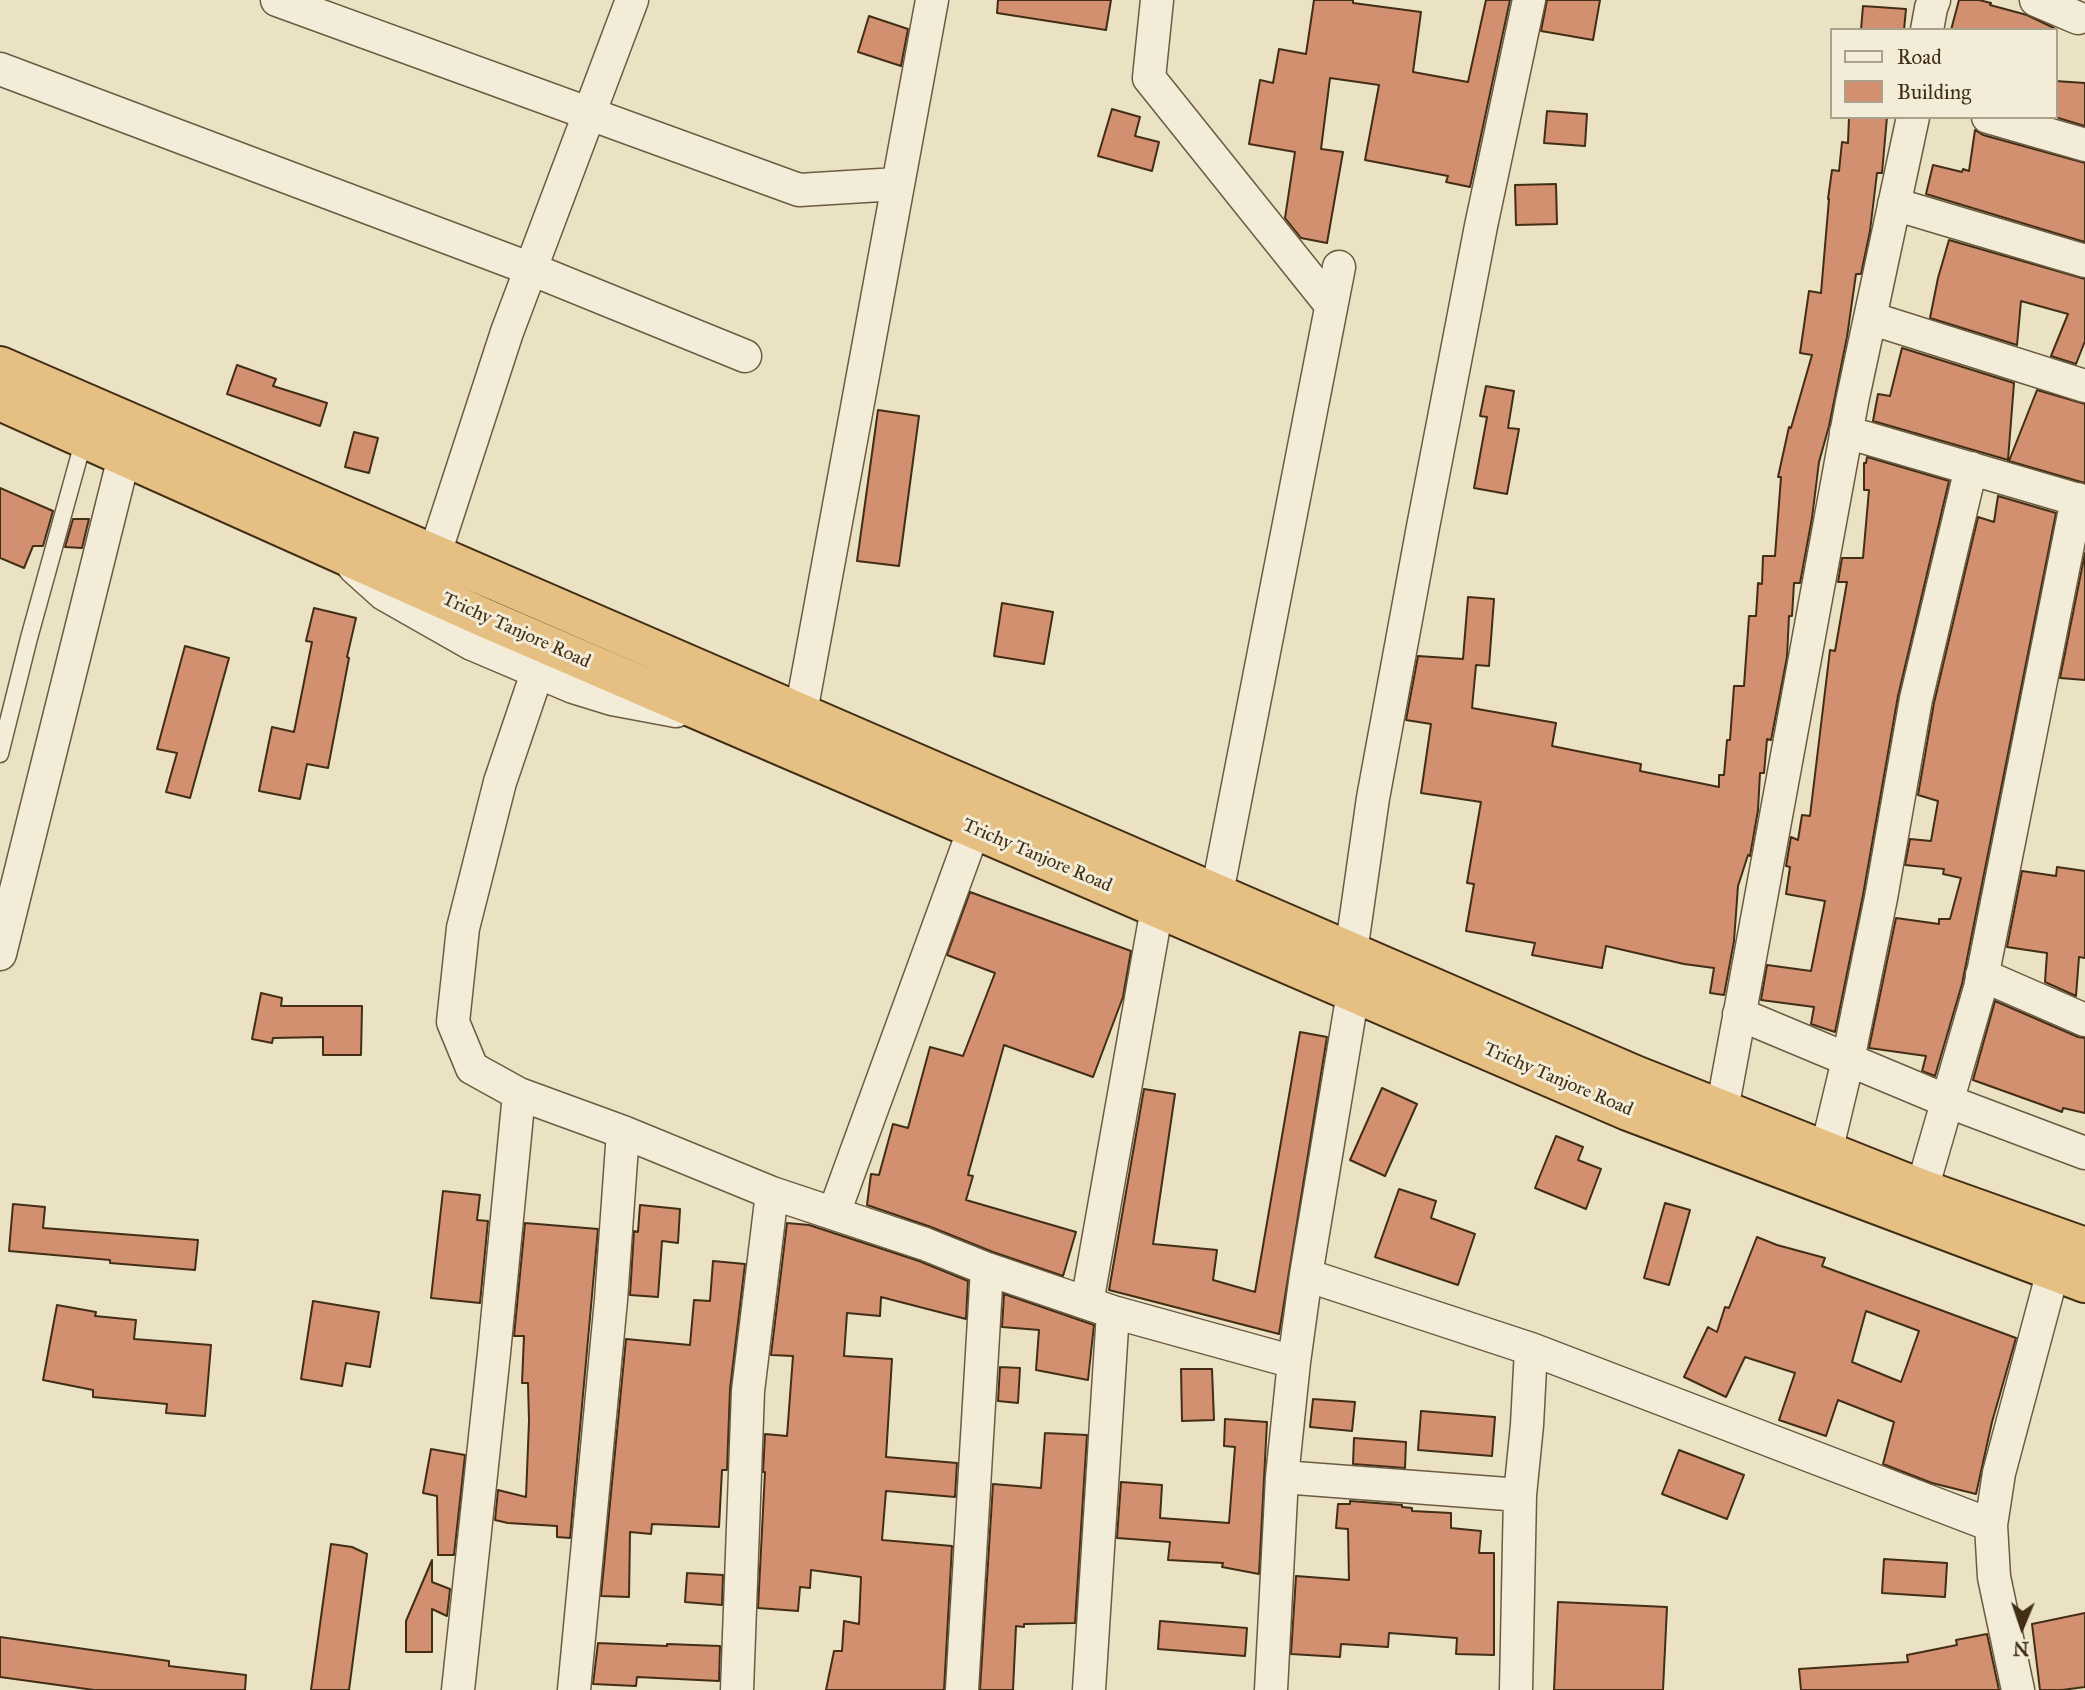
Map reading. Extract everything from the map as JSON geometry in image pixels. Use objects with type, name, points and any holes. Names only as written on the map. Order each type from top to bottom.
[{"type":"highway","name":"Trichy Tanjore Road","points":[[0,366],[1635,1075],[1922,1189],[2085,1247]]},
{"type":"highway","name":"Trichy Tanjore Road","points":[[0,401],[716,718],[1628,1111],[2069,1277]]},
{"type":"street","points":[[277,0],[799,190],[897,184]]},
{"type":"street","points":[[435,553],[508,332],[632,0]]},
{"type":"street","points":[[801,712],[932,0]]},
{"type":"street","points":[[1157,0],[1149,78],[1331,305]]},
{"type":"street","points":[[1350,952],[1373,798],[1423,527],[1481,226],[1529,0]]},
{"type":"street","points":[[1927,28],[1934,0]]},
{"type":"street","points":[[2036,0],[2082,13]]},
{"type":"street","points":[[0,69],[531,269],[745,356]]},
{"type":"street","points":[[1722,1110],[1846,432],[1913,119]]},
{"type":"street","points":[[1994,119],[2085,145]]},
{"type":"street","points":[[1895,204],[2085,261]]},
{"type":"street","points":[[1217,894],[1339,267]]},
{"type":"street","points":[[1870,318],[2085,386]]},
{"type":"street","points":[[1846,432],[2081,500],[1982,975],[1922,1189]]},
{"type":"street","points":[[0,954],[124,457]]},
{"type":"street","points":[[1826,1152],[1881,898],[1916,699],[1971,468]]},
{"type":"street","points":[[335,551],[384,594],[412,611],[472,644],[537,673],[612,698],[716,718]]},
{"type":"street","points":[[537,673],[500,782],[463,929],[453,1022],[472,1068],[519,1094],[623,1132],[772,1193],[925,1244],[1100,1308],[1294,1362]]},
{"type":"street","points":[[834,1213],[974,829]]},
{"type":"street","points":[[1089,1690],[1100,1308],[1157,908]]},
{"type":"street","points":[[1982,975],[2085,1020]]},
{"type":"street","points":[[1271,1690],[1282,1477],[1294,1362],[1353,993]]},
{"type":"street","points":[[1739,1014],[1947,1101],[2085,1153]]},
{"type":"street","points":[[457,1690],[489,1407],[519,1094]]},
{"type":"street","points":[[574,1690],[610,1313],[623,1132]]},
{"type":"street","points":[[737,1690],[748,1391],[772,1193]]},
{"type":"street","points":[[962,1690],[988,1269]]},
{"type":"street","points":[[1306,1275],[1531,1349],[1991,1525]]},
{"type":"street","points":[[2018,1690],[1994,1577],[1991,1525],[2000,1473],[2069,1277]]},
{"type":"street","points":[[1516,1690],[1520,1495],[1531,1349]]},
{"type":"street","points":[[1282,1477],[1520,1495]]},
{"type":"lane","points":[[0,754],[84,439]]},
{"type":"building","points":[[998,0],[1111,0],[1106,30],[997,13]]},
{"type":"building","points":[[1314,0],[1353,0],[1353,3],[1421,12],[1413,72],[1468,82],[1486,0],[1510,0],[1470,187],[1446,182],[1448,176],[1365,160],[1379,85],[1330,78],[1321,149],[1343,152],[1327,243],[1301,238],[1285,218],[1295,152],[1249,144],[1260,80],[1273,83],[1279,49],[1306,54]]},
{"type":"building","points":[[1547,0],[1600,0],[1593,40],[1541,31]]},
{"type":"building","points":[[1959,0],[1979,0],[2027,15],[2054,28],[1952,28]]},
{"type":"building","points":[[1863,6],[1906,9],[1904,28],[1861,28]]},
{"type":"building","points":[[869,16],[908,29],[901,66],[858,52]]},
{"type":"building","points":[[2057,81],[2085,83],[2085,126],[2057,118]]},
{"type":"building","points":[[1112,109],[1140,117],[1135,136],[1159,142],[1152,171],[1098,156]]},
{"type":"building","points":[[1547,111],[1587,114],[1585,146],[1544,143]]},
{"type":"building","points":[[1849,119],[1887,119],[1882,173],[1877,173],[1870,231],[1861,274],[1856,274],[1847,337],[1819,462],[1800,583],[1794,583],[1787,657],[1771,740],[1767,739],[1764,773],[1760,773],[1758,810],[1750,856],[1748,855],[1738,886],[1734,941],[1724,995],[1710,993],[1714,968],[1606,946],[1602,968],[1532,955],[1535,943],[1466,931],[1474,884],[1467,883],[1481,802],[1421,793],[1431,724],[1406,720],[1418,656],[1463,659],[1468,597],[1494,599],[1489,666],[1476,665],[1472,708],[1556,723],[1552,746],[1641,764],[1640,771],[1719,787],[1719,775],[1724,775],[1727,740],[1730,740],[1734,686],[1744,686],[1749,616],[1756,616],[1758,583],[1762,584],[1763,556],[1775,556],[1781,477],[1778,477],[1789,427],[1791,428],[1812,355],[1800,353],[1809,291],[1821,293],[1832,170],[1839,171],[1842,142],[1848,143]]},
{"type":"building","points":[[1975,130],[1983,135],[2085,163],[2085,242],[1926,194],[1933,165],[1962,172],[1963,169],[1969,171]]},
{"type":"building","points":[[1556,184],[1557,224],[1516,225],[1515,185]]},
{"type":"building","points":[[1949,240],[2085,279],[2085,341],[2076,364],[2051,356],[2068,314],[2021,301],[2017,345],[1930,318]]},
{"type":"building","points":[[1902,348],[2014,383],[2008,460],[1873,421],[1878,394],[1890,396]]},
{"type":"building","points":[[237,365],[276,379],[273,386],[327,403],[320,426],[227,394]]},
{"type":"building","points":[[1486,386],[1514,391],[1508,428],[1519,429],[1507,494],[1474,488],[1487,417],[1480,416]]},
{"type":"building","points":[[2037,390],[2085,404],[2085,483],[2009,461]]},
{"type":"building","points":[[878,410],[919,416],[899,566],[857,561]]},
{"type":"building","points":[[354,432],[378,438],[369,473],[345,467]]},
{"type":"building","points":[[1867,457],[1949,481],[1898,696],[1863,895],[1835,1032],[1811,1024],[1814,1007],[1761,1000],[1767,965],[1811,971],[1825,901],[1786,894],[1790,867],[1786,866],[1791,837],[1798,840],[1802,815],[1810,816],[1830,650],[1835,651],[1847,582],[1838,582],[1842,558],[1863,558],[1869,490],[1864,490],[1864,463]]},
{"type":"building","points":[[0,488],[53,511],[43,546],[33,546],[24,568],[0,558]]},
{"type":"building","points":[[1998,496],[2056,513],[1962,984],[1935,1076],[1922,1071],[1926,1056],[1869,1048],[1896,918],[1939,924],[1939,919],[1950,919],[1961,878],[1943,874],[1944,869],[1905,865],[1910,839],[1931,841],[1938,801],[1918,795],[1934,703],[1978,517],[1994,522]]},
{"type":"building","points":[[73,519],[89,519],[82,548],[65,547]]},
{"type":"building","points":[[2085,553],[2085,680],[2060,678]]},
{"type":"building","points":[[1002,603],[1053,612],[1044,664],[994,656]]},
{"type":"building","points":[[314,608],[356,618],[328,768],[307,764],[300,799],[259,791],[272,727],[294,732],[312,642],[306,641]]},
{"type":"building","points":[[185,646],[229,658],[190,798],[166,792],[177,753],[157,749]]},
{"type":"building","points":[[2057,867],[2085,871],[2085,958],[2079,957],[2076,996],[2045,982],[2047,953],[2007,947],[2022,871],[2056,876]]},
{"type":"building","points":[[970,892],[1131,951],[1123,997],[1093,1077],[1004,1045],[968,1175],[973,1176],[966,1200],[1076,1232],[1063,1276],[867,1205],[871,1174],[879,1175],[893,1124],[908,1128],[930,1047],[963,1056],[995,973],[947,955]]},
{"type":"building","points":[[261,993],[282,998],[281,1006],[362,1006],[361,1055],[323,1055],[323,1037],[273,1038],[272,1043],[252,1039]]},
{"type":"building","points":[[1995,1001],[2085,1038],[2085,1113],[2063,1108],[2062,1112],[1973,1080]]},
{"type":"building","points":[[1300,1032],[1327,1037],[1279,1334],[1109,1290],[1144,1089],[1175,1094],[1153,1244],[1217,1250],[1213,1280],[1255,1292]]},
{"type":"building","points":[[1382,1088],[1417,1104],[1385,1176],[1350,1160]]},
{"type":"building","points":[[1556,1136],[1583,1147],[1578,1160],[1601,1169],[1586,1209],[1535,1188]]},
{"type":"building","points":[[1399,1189],[1436,1201],[1431,1218],[1475,1234],[1458,1285],[1375,1257]]},
{"type":"building","points":[[443,1191],[480,1195],[477,1220],[488,1221],[480,1303],[431,1298]]},
{"type":"building","points":[[1665,1203],[1690,1210],[1669,1285],[1644,1278]]},
{"type":"building","points":[[13,1204],[45,1207],[43,1228],[198,1240],[195,1270],[9,1251]]},
{"type":"building","points":[[640,1205],[680,1209],[678,1243],[662,1241],[658,1297],[630,1295],[634,1231],[638,1232]]},
{"type":"building","points":[[525,1223],[598,1229],[570,1538],[557,1537],[557,1526],[495,1520],[498,1490],[526,1497],[528,1383],[522,1383],[524,1336],[514,1336]]},
{"type":"building","points":[[787,1223],[809,1225],[919,1261],[968,1281],[966,1319],[881,1297],[880,1316],[847,1313],[844,1356],[892,1359],[886,1457],[957,1463],[955,1497],[886,1491],[882,1540],[952,1546],[944,1690],[826,1690],[834,1651],[842,1651],[844,1621],[859,1624],[861,1577],[811,1570],[810,1588],[800,1587],[798,1611],[758,1608],[765,1434],[787,1436],[793,1356],[771,1355]]},
{"type":"building","points":[[1757,1237],[1825,1258],[1822,1266],[2016,1338],[1992,1422],[1976,1494],[1932,1483],[1883,1464],[1894,1422],[1838,1400],[1826,1436],[1779,1420],[1795,1373],[1745,1357],[1726,1397],[1684,1377],[1708,1327],[1717,1332],[1725,1307],[1729,1308]],"holes":[[[1866,1311],[1919,1331],[1901,1382],[1852,1362]]]},
{"type":"building","points":[[713,1261],[745,1264],[730,1389],[727,1470],[722,1470],[719,1527],[652,1524],[651,1534],[630,1532],[629,1597],[601,1596],[626,1339],[690,1345],[694,1300],[710,1301]]},
{"type":"building","points":[[1004,1294],[1094,1325],[1088,1380],[1036,1370],[1039,1330],[1002,1327]]},
{"type":"building","points":[[313,1301],[379,1312],[370,1367],[346,1363],[342,1386],[301,1379]]},
{"type":"building","points":[[57,1305],[96,1312],[95,1316],[136,1320],[134,1339],[211,1345],[205,1416],[166,1413],[167,1404],[93,1397],[93,1390],[43,1380]]},
{"type":"building","points":[[1000,1367],[1020,1368],[1018,1403],[998,1401]]},
{"type":"building","points":[[1181,1369],[1212,1369],[1214,1420],[1182,1421]]},
{"type":"building","points":[[1313,1399],[1355,1402],[1352,1431],[1310,1427]]},
{"type":"building","points":[[1421,1411],[1495,1417],[1492,1456],[1418,1450]]},
{"type":"building","points":[[1225,1419],[1267,1422],[1259,1574],[1222,1567],[1223,1563],[1168,1560],[1170,1542],[1117,1538],[1121,1482],[1162,1485],[1160,1518],[1229,1523],[1235,1447],[1224,1446]]},
{"type":"building","points":[[1045,1433],[1087,1435],[1075,1623],[1016,1626],[1013,1690],[980,1690],[993,1484],[1041,1488]]},
{"type":"building","points":[[1354,1438],[1406,1442],[1405,1468],[1353,1464]]},
{"type":"building","points":[[431,1449],[465,1455],[454,1555],[438,1555],[437,1496],[423,1493]]},
{"type":"building","points":[[1679,1450],[1744,1475],[1727,1519],[1662,1494]]},
{"type":"building","points":[[1350,1501],[1402,1505],[1412,1508],[1412,1511],[1451,1513],[1451,1528],[1481,1531],[1479,1553],[1494,1553],[1494,1655],[1456,1654],[1457,1638],[1389,1633],[1388,1647],[1341,1644],[1340,1657],[1291,1654],[1296,1576],[1349,1580],[1348,1529],[1336,1528],[1338,1504],[1350,1504]]},
{"type":"building","points":[[331,1544],[352,1547],[367,1554],[349,1690],[311,1690]]},
{"type":"building","points":[[1884,1559],[1947,1563],[1945,1597],[1882,1593]]},
{"type":"building","points":[[432,1560],[432,1582],[450,1589],[447,1616],[432,1609],[432,1652],[406,1652],[406,1621]]},
{"type":"building","points":[[687,1573],[723,1575],[722,1605],[685,1602]]},
{"type":"building","points":[[1558,1602],[1667,1607],[1663,1690],[1554,1690]]},
{"type":"building","points":[[2085,1613],[2085,1687],[2040,1690],[2032,1624]]},
{"type":"building","points":[[1160,1621],[1247,1628],[1245,1656],[1158,1649]]},
{"type":"building","points":[[1987,1634],[1999,1690],[1801,1690],[1799,1669],[1908,1662],[1907,1655],[1957,1645],[1956,1640]]},
{"type":"building","points":[[0,1637],[169,1661],[169,1666],[246,1675],[245,1690],[94,1690],[0,1677]]},
{"type":"building","points":[[598,1643],[720,1646],[719,1681],[637,1677],[636,1686],[593,1684]]}]
